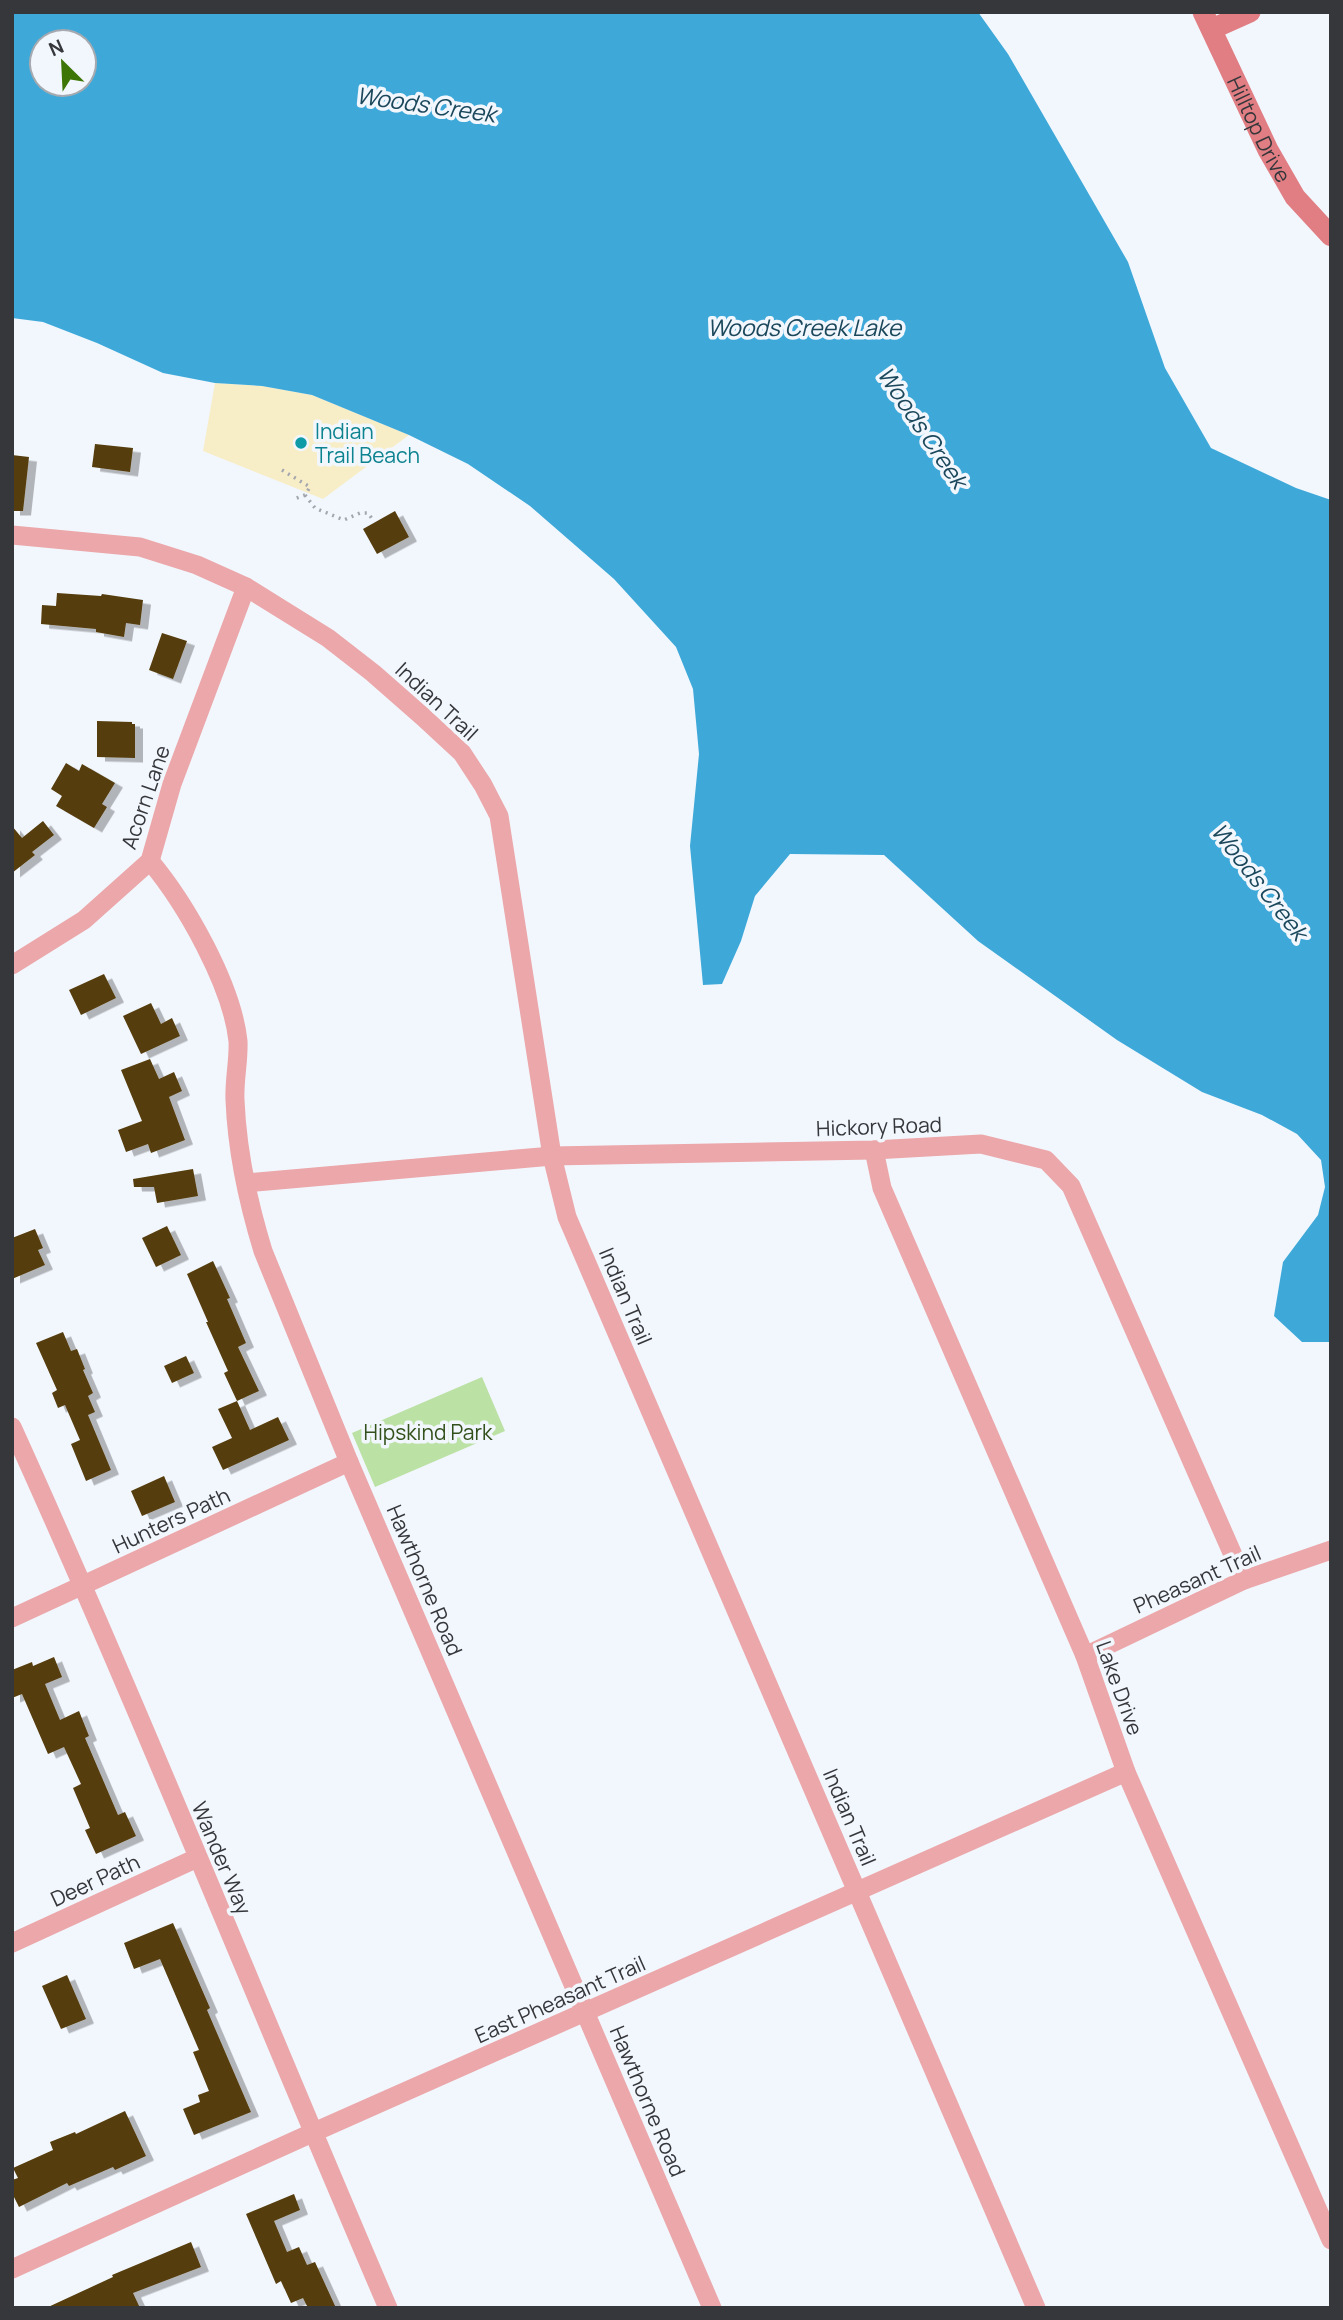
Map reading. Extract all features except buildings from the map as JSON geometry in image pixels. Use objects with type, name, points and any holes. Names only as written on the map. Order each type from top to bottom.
[{"type":"street","points":[[1208,21],[1250,12]]},
{"type":"street","name":"Hilltop Drive","points":[[1208,21],[1268,150],[1295,197],[1331,236]]},
{"type":"street","name":"Indian Trail","points":[[12,535],[140,547],[197,565],[246,586],[328,638],[373,673],[462,753],[483,785],[499,816],[552,1156],[567,1217],[1036,2308]]},
{"type":"street","name":"Acorn Lane","points":[[12,965],[84,920],[150,861],[172,783],[246,586]]},
{"type":"street","name":"Hawthorne Road","points":[[150,861],[172,888],[204,943],[228,1000],[238,1041],[235,1098],[246,1183],[263,1251],[349,1462],[712,2308]]},
{"type":"street","name":"Hickory Road","points":[[246,1183],[262,1179],[552,1156],[874,1150],[981,1144],[1046,1160],[1071,1186],[1244,1580]]},
{"type":"street","name":"Lake Drive","points":[[874,1150],[882,1188],[1085,1656],[1126,1772],[1331,2240]]},
{"type":"street","name":"Wander Way","points":[[12,1427],[85,1586],[388,2308]]},
{"type":"street","name":"Hunters Path","points":[[12,1618],[349,1462]]},
{"type":"street","name":"Pheasant Trail","points":[[1085,1656],[1244,1580],[1331,1550]]},
{"type":"street","name":"East Pheasant Trail","points":[[12,2269],[1126,1772]]},
{"type":"street","name":"Deer Path","points":[[12,1943],[198,1858]]},
{"type":"path","points":[[282,470],[310,487],[305,495],[295,499]]},
{"type":"path","points":[[305,495],[315,508],[344,520],[360,513],[368,513],[373,520]]},
{"type":"green space","name":"Hipskind Park","points":[[482,1377],[505,1431],[375,1487],[352,1433]]},
{"type":"sand","name":"Indian Trail Beach","points":[[215,383],[262,386],[312,395],[409,435],[323,499],[203,451]]},
{"type":"water","name":"Woods Creek Lake","points":[[12,12],[978,12],[1008,54],[1128,262],[1165,368],[1211,448],[1296,488],[1331,500],[1331,1342],[1302,1342],[1274,1316],[1283,1262],[1318,1215],[1325,1187],[1321,1160],[1297,1134],[1262,1115],[1202,1092],[1117,1040],[978,941],[884,855],[790,854],[755,896],[741,941],[722,984],[703,985],[690,846],[699,754],[693,689],[676,647],[614,579],[530,506],[468,464],[409,435],[312,395],[262,386],[215,383],[163,373],[43,322],[12,318]]},
{"type":"place","name":"Indian Trail Beach","points":[[301,443]]},
{"type":"water label","name":"Woods Creek","points":[[426,104]]},
{"type":"water label","name":"Woods Creek","points":[[923,427]]},
{"type":"water label","name":"Woods Creek","points":[[1260,881]]}]
